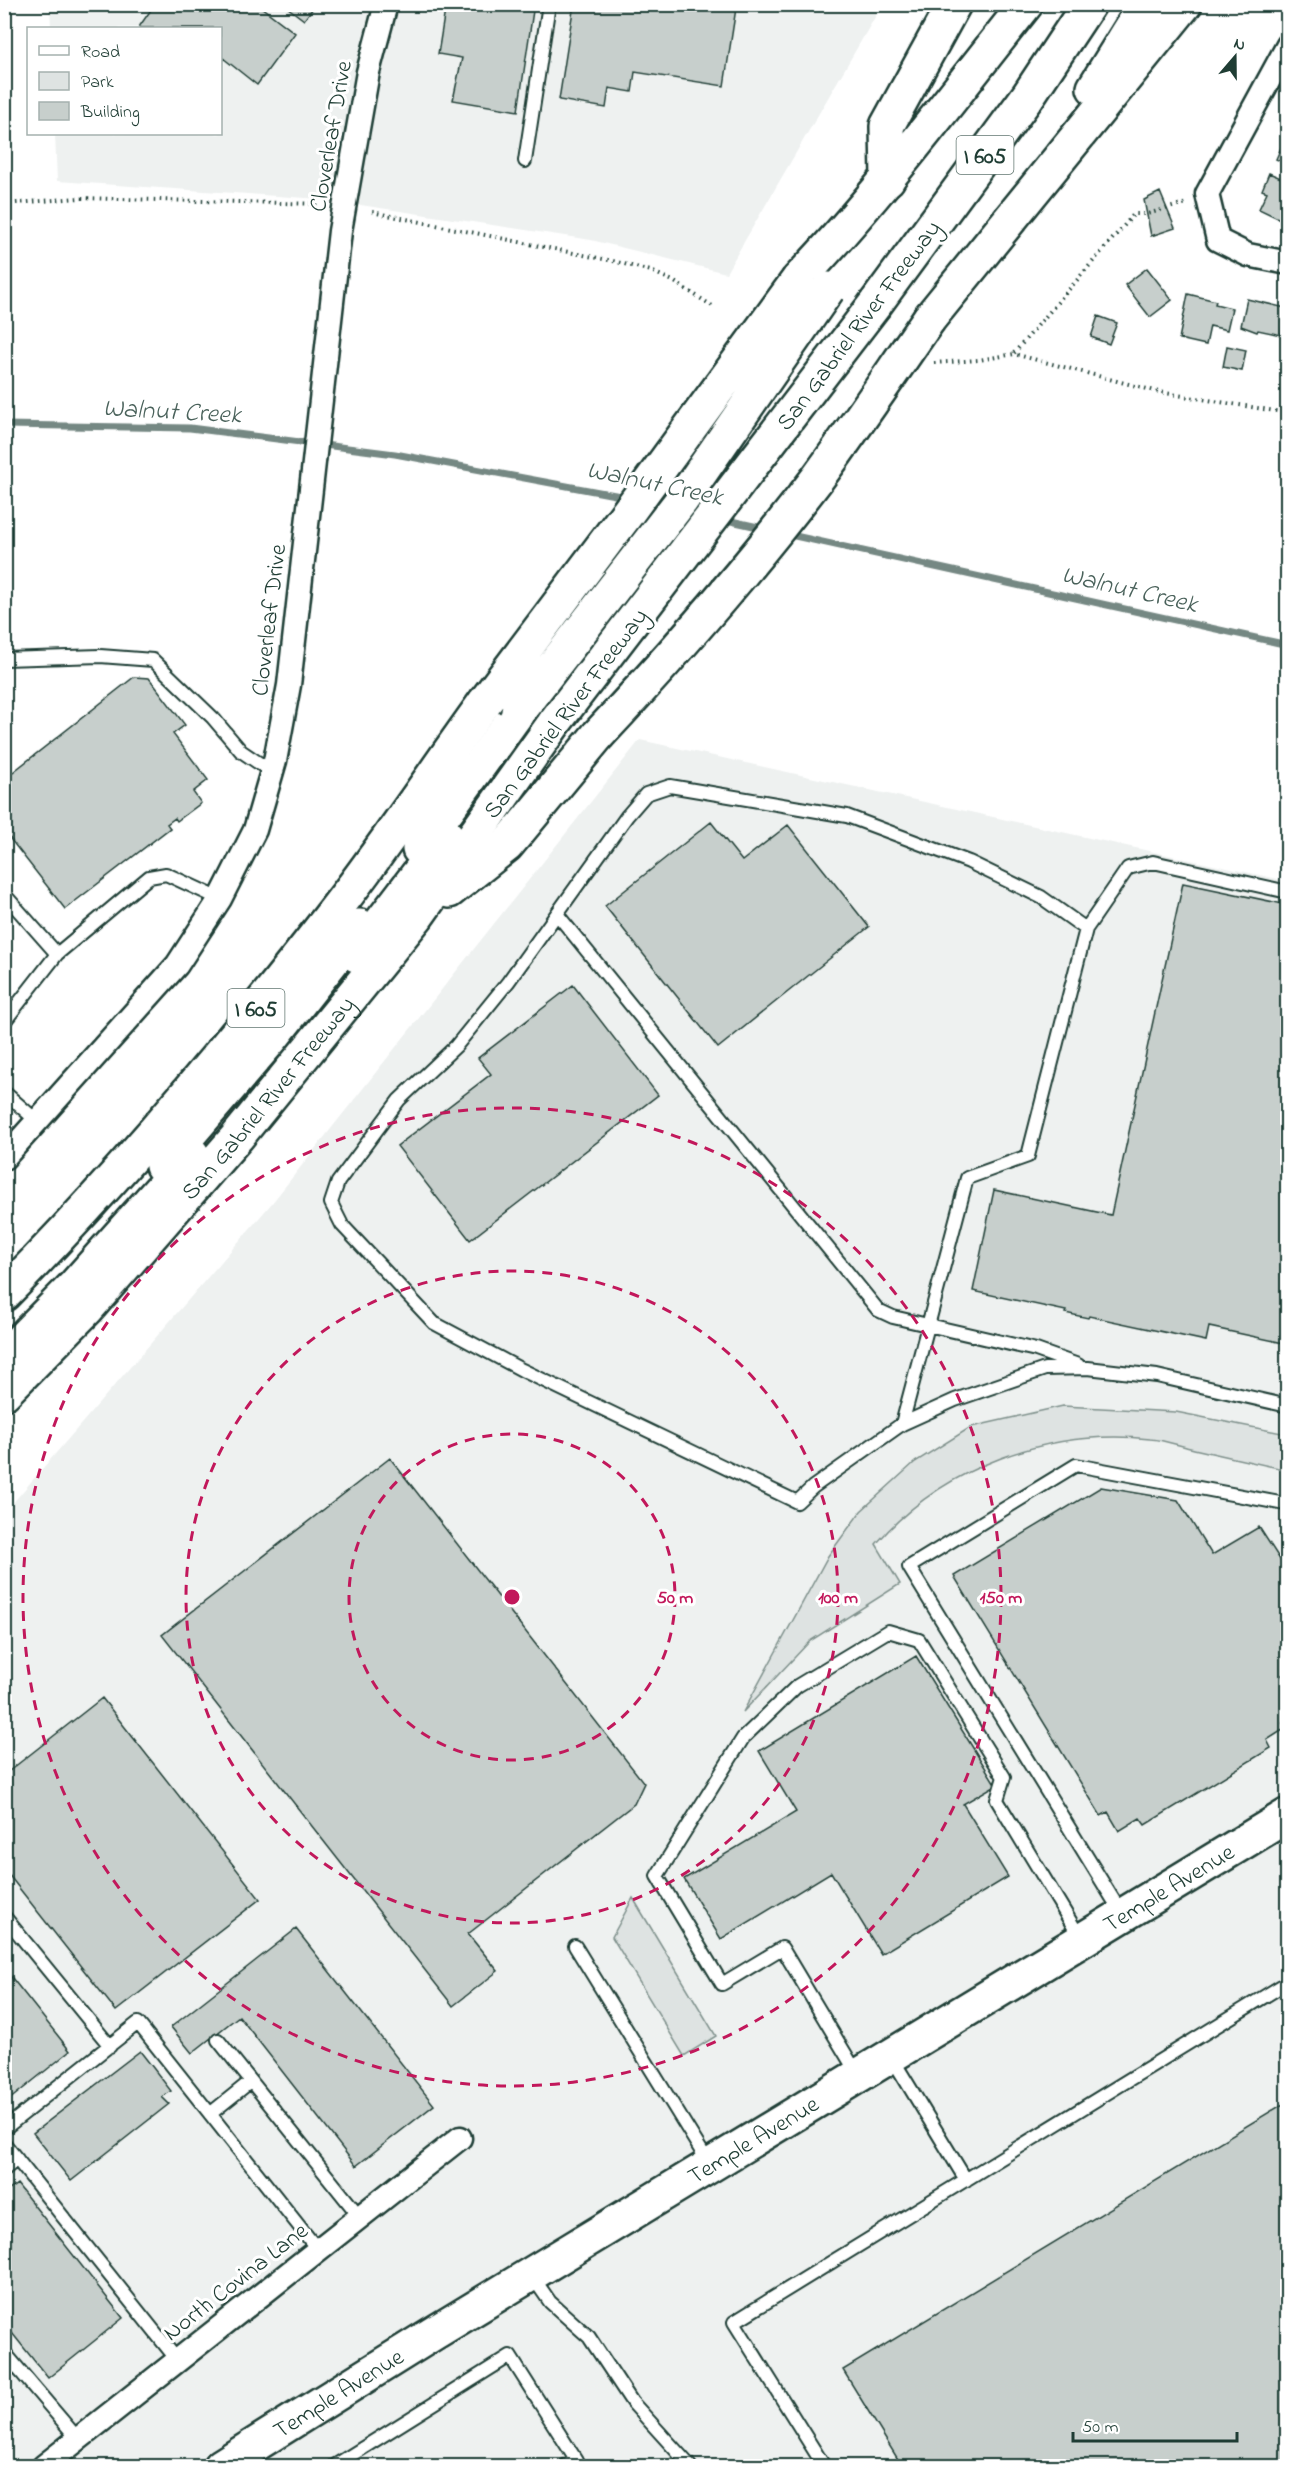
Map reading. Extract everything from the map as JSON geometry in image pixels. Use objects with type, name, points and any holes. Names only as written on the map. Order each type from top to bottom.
[{"type":"main road","points":[[888,179],[887,126],[954,4]]},
{"type":"main road","name":"I 605","points":[[4,1294],[36,1262],[194,1085],[337,908],[484,702],[629,511],[813,284],[843,233],[1026,4]]},
{"type":"main road","name":"San Gabriel River Freeway","points":[[4,1393],[87,1310],[237,1137],[417,916],[553,727],[876,303],[1028,96],[1089,4]]},
{"type":"main road","points":[[1016,214],[1146,4]]},
{"type":"main road","points":[[417,916],[507,844],[598,735],[661,668],[742,574],[817,478],[929,319],[1185,4]]},
{"type":"main road","points":[[4,1339],[143,1188],[271,1039],[401,874],[518,712],[681,501],[813,284]]},
{"type":"main road","points":[[4,1357],[75,1285],[237,1104],[385,918],[519,737],[553,727]]},
{"type":"main road","name":"Temple Avenue","points":[[221,2466],[1287,1815]]},
{"type":"street","name":"Cloverleaf Drive","points":[[4,1158],[177,965],[220,899],[255,830],[272,772],[289,686],[340,231],[368,72],[386,4]]},
{"type":"street","points":[[1287,45],[1207,194],[1218,240],[1248,255],[1287,263]]},
{"type":"street","name":"North Covina Lane","points":[[44,2466],[460,2138]]},
{"type":"lane","points":[[525,161],[549,4]]},
{"type":"lane","points":[[4,659],[100,656],[153,660],[213,718],[242,751],[272,772]]},
{"type":"lane","points":[[1086,929],[1041,897],[969,862],[846,816],[669,786],[646,794],[627,816],[508,982],[456,1047],[399,1100],[338,1182],[331,1203],[342,1225],[434,1323],[522,1370],[797,1502],[813,1487],[902,1424],[955,1400],[1044,1369],[1088,1368],[1157,1376],[1287,1406]]},
{"type":"lane","points":[[902,1424],[967,1178],[1028,1156],[1086,929],[1128,868],[1153,862],[1287,892]]},
{"type":"lane","points":[[4,1022],[57,954],[149,877],[166,874],[220,899]]},
{"type":"lane","points":[[4,894],[57,954]]},
{"type":"lane","points":[[557,914],[878,1310],[893,1317],[1036,1350],[1088,1368]]},
{"type":"lane","points":[[4,1092],[37,1121]]},
{"type":"lane","points":[[1123,1915],[909,1567],[1076,1465],[1286,1504],[1287,1507]]},
{"type":"lane","points":[[859,2076],[782,1948],[722,1984],[657,1876],[742,1738],[797,1686],[888,1631],[919,1640],[1004,1777],[997,1800],[1082,1941]]},
{"type":"lane","points":[[4,1916],[110,2046]]},
{"type":"lane","points":[[575,1946],[711,2166]]},
{"type":"lane","points":[[824,2466],[734,2322],[1287,1982]]},
{"type":"lane","points":[[4,2129],[138,2023],[318,2250]]},
{"type":"lane","points":[[218,2040],[360,2217]]},
{"type":"lane","points":[[892,2056],[966,2180]]},
{"type":"lane","points":[[210,2114],[251,2081]]},
{"type":"lane","points":[[4,2143],[178,2361]]},
{"type":"lane","points":[[4,2170],[17,2159]]},
{"type":"lane","points":[[531,2275],[550,2302],[590,2337],[632,2402],[690,2466]]},
{"type":"lane","points":[[4,2352],[78,2439]]},
{"type":"lane","points":[[334,2466],[510,2356],[576,2460],[565,2466]]},
{"type":"path","points":[[4,204],[79,198],[321,204]]},
{"type":"path","points":[[1014,354],[1134,214],[1147,214],[1166,207],[1208,198]]},
{"type":"path","points":[[372,212],[613,261],[651,271],[673,281],[714,307]]},
{"type":"path","points":[[934,363],[979,360],[1014,354],[1159,392],[1287,413]]},
{"type":"shaded area","points":[[50,5],[882,5],[726,273],[591,240],[321,199],[57,181],[55,135],[222,135],[222,27],[51,27]]},
{"type":"shaded area","points":[[640,740],[1287,881],[1287,2466],[5,2466],[5,1512],[272,1203]]},
{"type":"green space","points":[[1063,1406],[1176,1412],[1287,1434],[1287,1470],[1161,1441],[1112,1437],[1074,1440],[1036,1447],[1000,1458],[965,1474],[932,1494],[903,1517],[876,1544],[900,1584],[810,1641],[743,1712],[828,1556],[861,1511],[915,1462],[971,1427]]},
{"type":"green space","points":[[633,1898],[716,2036],[684,2056],[612,1937]]},
{"type":"building","points":[[155,4],[257,4],[295,33],[257,85],[222,59],[222,27],[139,27]]},
{"type":"building","points":[[283,4],[316,4],[304,20]]},
{"type":"building","points":[[446,4],[534,4],[518,111],[453,100],[462,58],[438,54]]},
{"type":"building","points":[[574,4],[717,4],[736,8],[724,86],[635,72],[632,92],[609,88],[606,108],[559,100]]},
{"type":"building","points":[[1288,132],[1288,164],[1276,159]]},
{"type":"building","points":[[1269,173],[1288,181],[1288,208],[1282,220],[1259,209],[1267,192],[1262,190]]},
{"type":"building","points":[[1160,192],[1175,228],[1151,236],[1144,200]]},
{"type":"building","points":[[1147,268],[1172,300],[1150,317],[1125,285]]},
{"type":"building","points":[[1188,294],[1216,301],[1215,304],[1232,308],[1227,330],[1210,326],[1206,345],[1179,339]]},
{"type":"building","points":[[1247,299],[1286,308],[1281,335],[1258,330],[1257,332],[1241,326]]},
{"type":"building","points":[[1098,316],[1117,323],[1109,344],[1091,337]]},
{"type":"building","points":[[1227,346],[1246,350],[1242,371],[1223,367]]},
{"type":"building","points":[[134,677],[149,678],[185,725],[173,734],[208,780],[193,792],[201,803],[177,821],[175,818],[167,824],[170,828],[65,909],[4,831],[4,779]]},
{"type":"building","points":[[711,822],[742,861],[788,825],[869,927],[718,1048],[605,906]]},
{"type":"building","points":[[1183,883],[1288,905],[1288,1344],[1209,1327],[1206,1341],[1089,1316],[1088,1318],[973,1291],[994,1190],[1111,1215]]},
{"type":"building","points":[[573,985],[658,1095],[470,1240],[397,1146],[491,1074],[478,1058]]},
{"type":"building","points":[[390,1458],[644,1783],[634,1804],[468,1934],[498,1971],[453,2006],[162,1635]]},
{"type":"building","points":[[1101,1487],[1178,1500],[1212,1555],[1259,1527],[1288,1572],[1288,1672],[1282,1675],[1288,1684],[1288,1721],[1283,1723],[1286,1728],[1267,1740],[1271,1748],[1145,1825],[1140,1818],[1119,1831],[1108,1812],[1101,1816],[954,1576]]},
{"type":"building","points":[[916,1656],[996,1785],[963,1804],[1008,1877],[881,1954],[831,1872],[721,1939],[684,1879],[796,1812],[759,1751]]},
{"type":"building","points":[[102,1698],[260,1899],[116,2011],[4,1869],[4,1775]]},
{"type":"building","points":[[296,1929],[434,2105],[356,2166],[239,2016],[192,2053],[171,2027]]},
{"type":"building","points":[[4,1968],[70,2051],[4,2104]]},
{"type":"building","points":[[140,2051],[171,2091],[162,2097],[169,2104],[71,2181],[33,2133]]},
{"type":"building","points":[[1288,2101],[1288,2466],[902,2466],[843,2370]]},
{"type":"building","points":[[17,2184],[123,2318],[48,2378],[4,2323],[4,2194]]},
{"type":"waterway","name":"Walnut Creek","points":[[4,425],[190,428],[395,454],[626,497]]},
{"type":"waterway","name":"Walnut Creek","points":[[722,519],[767,529]]},
{"type":"waterway","name":"Walnut Creek","points":[[786,534],[1288,645]]}]
